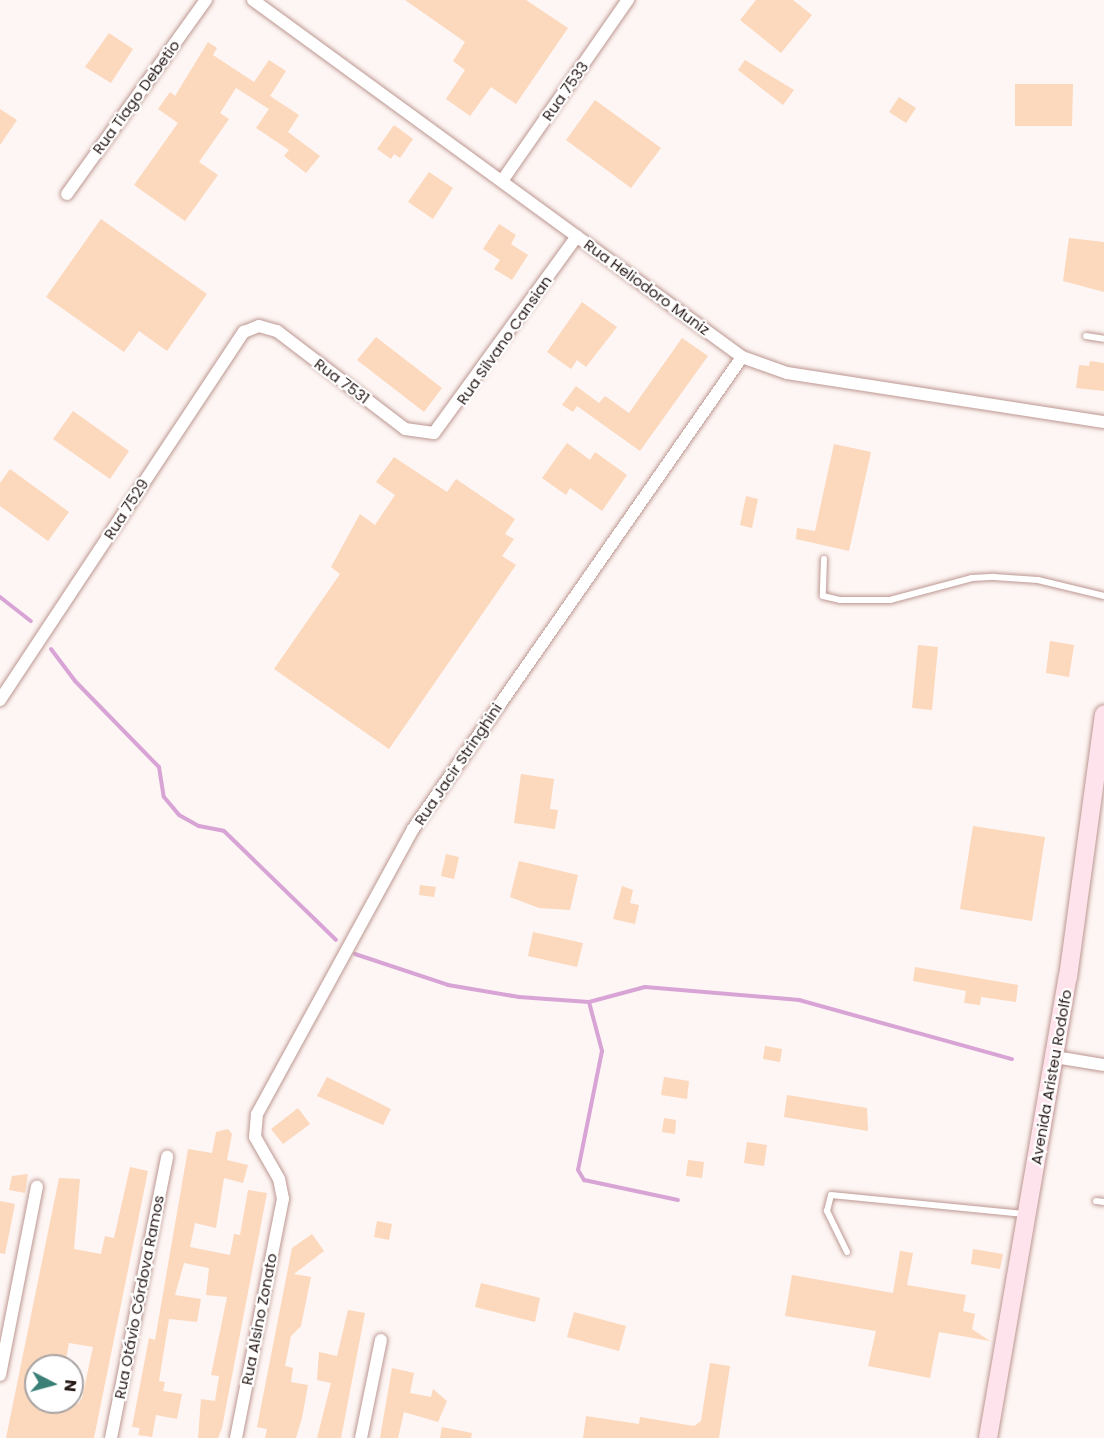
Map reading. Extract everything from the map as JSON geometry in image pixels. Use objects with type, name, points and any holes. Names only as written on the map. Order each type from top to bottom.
[{"type":"street","name":"Rua Tiago Debetio","points":[[67,194],[206,0]]},
{"type":"street","name":"Rua Heliodoro Muniz","points":[[253,0],[742,357],[787,373],[1104,422]]},
{"type":"street","name":"Rua 7533","points":[[502,181],[628,0]]},
{"type":"street","name":"Rua Silvano Cansian","points":[[425,436],[441,428],[577,236]]},
{"type":"street","name":"Rua 7531","points":[[259,326],[277,331],[405,429],[425,436]]},
{"type":"street","name":"Rua 7529","points":[[0,700],[239,338],[259,326]]},
{"type":"street","name":"Rua Jacir Stringhini","points":[[283,1199],[279,1179],[255,1137],[257,1114],[370,903],[440,787],[742,357]]},
{"type":"street","name":"Avenida Aristeu Rodolfo","points":[[988,1438],[1055,1057],[1104,714]]},
{"type":"street","points":[[1055,1057],[1104,1065]]},
{"type":"street","name":"Rua Otávio Córdova Ramos","points":[[111,1438],[167,1157]]},
{"type":"street","points":[[0,1375],[38,1187]]},
{"type":"street","name":"Rua Alsino Zonato","points":[[236,1438],[283,1199]]},
{"type":"street","points":[[361,1438],[381,1340]]},
{"type":"lane","points":[[1086,336],[1104,339]]},
{"type":"lane","points":[[824,559],[824,596],[840,600],[890,600],[983,577],[1038,580],[1104,596]]},
{"type":"lane","points":[[847,1252],[827,1211],[831,1195],[1027,1214]]},
{"type":"lane","points":[[1095,1201],[1104,1202]]},
{"type":"building","points":[[405,0],[526,0],[568,28],[516,104],[491,87],[470,116],[446,99],[465,70],[453,61],[465,42]]},
{"type":"building","points":[[756,0],[793,0],[812,15],[781,53],[740,20]]},
{"type":"building","points":[[109,33],[133,49],[111,83],[85,67]]},
{"type":"building","points":[[208,42],[217,48],[213,55],[254,82],[269,60],[286,71],[270,96],[299,115],[288,132],[320,156],[306,173],[284,156],[289,150],[256,128],[269,109],[236,88],[220,113],[229,119],[199,162],[218,175],[185,221],[134,185],[178,123],[158,109],[170,92],[175,96]]},
{"type":"building","points":[[745,60],[794,90],[783,105],[738,70]]},
{"type":"building","points":[[1015,84],[1073,84],[1072,126],[1015,126]]},
{"type":"building","points":[[899,97],[916,108],[906,123],[889,112]]},
{"type":"building","points":[[595,100],[661,148],[631,188],[566,140]]},
{"type":"building","points":[[0,109],[17,120],[0,145]]},
{"type":"building","points":[[394,125],[413,139],[400,158],[394,154],[391,159],[377,149]]},
{"type":"building","points":[[429,172],[453,188],[433,219],[408,202]]},
{"type":"building","points":[[101,219],[207,294],[167,351],[139,331],[124,352],[46,297]]},
{"type":"building","points":[[499,224],[516,235],[511,244],[528,255],[512,280],[494,269],[500,260],[483,249]]},
{"type":"building","points":[[1069,238],[1104,242],[1104,292],[1063,281]]},
{"type":"building","points":[[582,302],[617,327],[586,367],[577,360],[571,369],[547,352]]},
{"type":"building","points":[[376,337],[442,388],[424,412],[357,360]]},
{"type":"building","points":[[682,338],[708,356],[640,451],[577,406],[573,412],[562,405],[576,386],[599,403],[605,396],[629,413]]},
{"type":"building","points":[[1090,361],[1104,363],[1104,391],[1076,388],[1079,365],[1089,366]]},
{"type":"building","points":[[73,411],[129,451],[110,479],[53,439]]},
{"type":"building","points":[[567,443],[590,460],[595,452],[627,475],[602,511],[570,488],[566,495],[542,478]]},
{"type":"building","points":[[834,444],[871,452],[849,551],[796,539],[797,528],[815,531]]},
{"type":"building","points":[[394,457],[447,492],[456,479],[515,519],[505,534],[514,539],[502,556],[516,565],[389,749],[274,669],[340,574],[331,567],[360,514],[375,525],[395,495],[376,482]]},
{"type":"building","points":[[10,469],[69,512],[48,541],[0,506],[0,483]]},
{"type":"building","points":[[746,496],[758,499],[752,528],[740,525]]},
{"type":"building","points":[[1050,641],[1074,645],[1069,677],[1046,673]]},
{"type":"building","points":[[918,645],[938,647],[932,710],[912,708]]},
{"type":"building","points":[[521,774],[554,779],[550,809],[558,810],[555,829],[514,823]]},
{"type":"building","points":[[973,826],[1045,837],[1032,921],[960,909]]},
{"type":"building","points":[[446,854],[459,857],[454,879],[441,876]]},
{"type":"building","points":[[519,861],[578,875],[570,910],[539,908],[510,897]]},
{"type":"building","points":[[420,885],[436,887],[434,897],[419,895]]},
{"type":"building","points":[[622,886],[633,890],[630,903],[639,905],[635,924],[613,919]]},
{"type":"building","points":[[533,932],[583,943],[577,967],[528,956]]},
{"type":"building","points":[[915,967],[1018,985],[1016,1002],[981,997],[980,1005],[964,1003],[966,991],[913,981]]},
{"type":"building","points":[[765,1046],[782,1049],[780,1062],[763,1059]]},
{"type":"building","points":[[327,1077],[391,1109],[383,1125],[317,1096]]},
{"type":"building","points":[[664,1077],[689,1081],[687,1099],[661,1095]]},
{"type":"building","points":[[787,1095],[867,1108],[868,1131],[784,1117]]},
{"type":"building","points":[[298,1108],[310,1124],[283,1144],[271,1129]]},
{"type":"building","points":[[664,1118],[676,1120],[675,1134],[662,1132]]},
{"type":"building","points":[[228,1129],[232,1134],[227,1160],[248,1165],[243,1183],[224,1178],[216,1228],[195,1223],[190,1247],[230,1255],[234,1234],[240,1235],[248,1190],[267,1193],[222,1428],[218,1438],[198,1438],[201,1399],[215,1401],[219,1376],[211,1375],[227,1297],[206,1295],[209,1268],[184,1263],[175,1295],[201,1299],[197,1322],[169,1319],[159,1381],[165,1382],[163,1391],[182,1394],[177,1419],[156,1415],[152,1437],[138,1435],[140,1428],[132,1427],[149,1338],[155,1340],[188,1149],[212,1153],[216,1132]]},
{"type":"building","points":[[747,1142],[767,1145],[764,1166],[744,1163]]},
{"type":"building","points":[[688,1160],[704,1162],[702,1178],[686,1176]]},
{"type":"building","points":[[130,1167],[148,1171],[94,1438],[6,1438],[59,1178],[80,1179],[74,1249],[101,1254],[105,1236],[114,1238]]},
{"type":"building","points":[[28,1174],[25,1193],[9,1190],[12,1176]]},
{"type":"building","points":[[0,1201],[15,1204],[5,1254],[0,1253]]},
{"type":"building","points":[[377,1221],[392,1224],[389,1240],[374,1237]]},
{"type":"building","points":[[312,1234],[324,1251],[294,1274],[311,1277],[301,1326],[291,1336],[285,1366],[293,1368],[291,1382],[308,1385],[302,1418],[296,1438],[265,1438],[267,1429],[257,1427],[292,1248]]},
{"type":"building","points":[[973,1249],[1003,1254],[1000,1269],[971,1264]]},
{"type":"building","points":[[900,1251],[913,1253],[907,1285],[966,1295],[963,1311],[975,1314],[972,1329],[990,1341],[939,1332],[930,1378],[868,1366],[876,1331],[785,1316],[792,1275],[893,1293]]},
{"type":"building","points":[[481,1283],[540,1298],[535,1322],[475,1307]]},
{"type":"building","points":[[348,1310],[365,1313],[341,1438],[317,1438],[331,1383],[317,1380],[319,1352],[337,1356]]},
{"type":"building","points":[[574,1312],[626,1326],[619,1351],[567,1337]]},
{"type":"building","points":[[710,1363],[730,1366],[719,1438],[583,1438],[586,1416],[639,1424],[640,1417],[694,1426],[701,1421]]},
{"type":"building","points":[[392,1368],[414,1373],[410,1393],[431,1397],[433,1389],[447,1401],[438,1422],[404,1412],[398,1438],[380,1438]]},
{"type":"building","points":[[442,1427],[472,1433],[471,1438],[440,1438]]},
{"type":"waterway","points":[[0,597],[31,621]]},
{"type":"waterway","points":[[51,649],[75,681],[159,767],[164,797],[179,815],[199,826],[224,831],[336,940]]},
{"type":"waterway","points":[[355,954],[448,985],[519,997],[589,1002],[645,987],[799,1000],[1012,1059]]},
{"type":"waterway","points":[[589,1002],[602,1051],[578,1170],[584,1180],[678,1200]]}]
